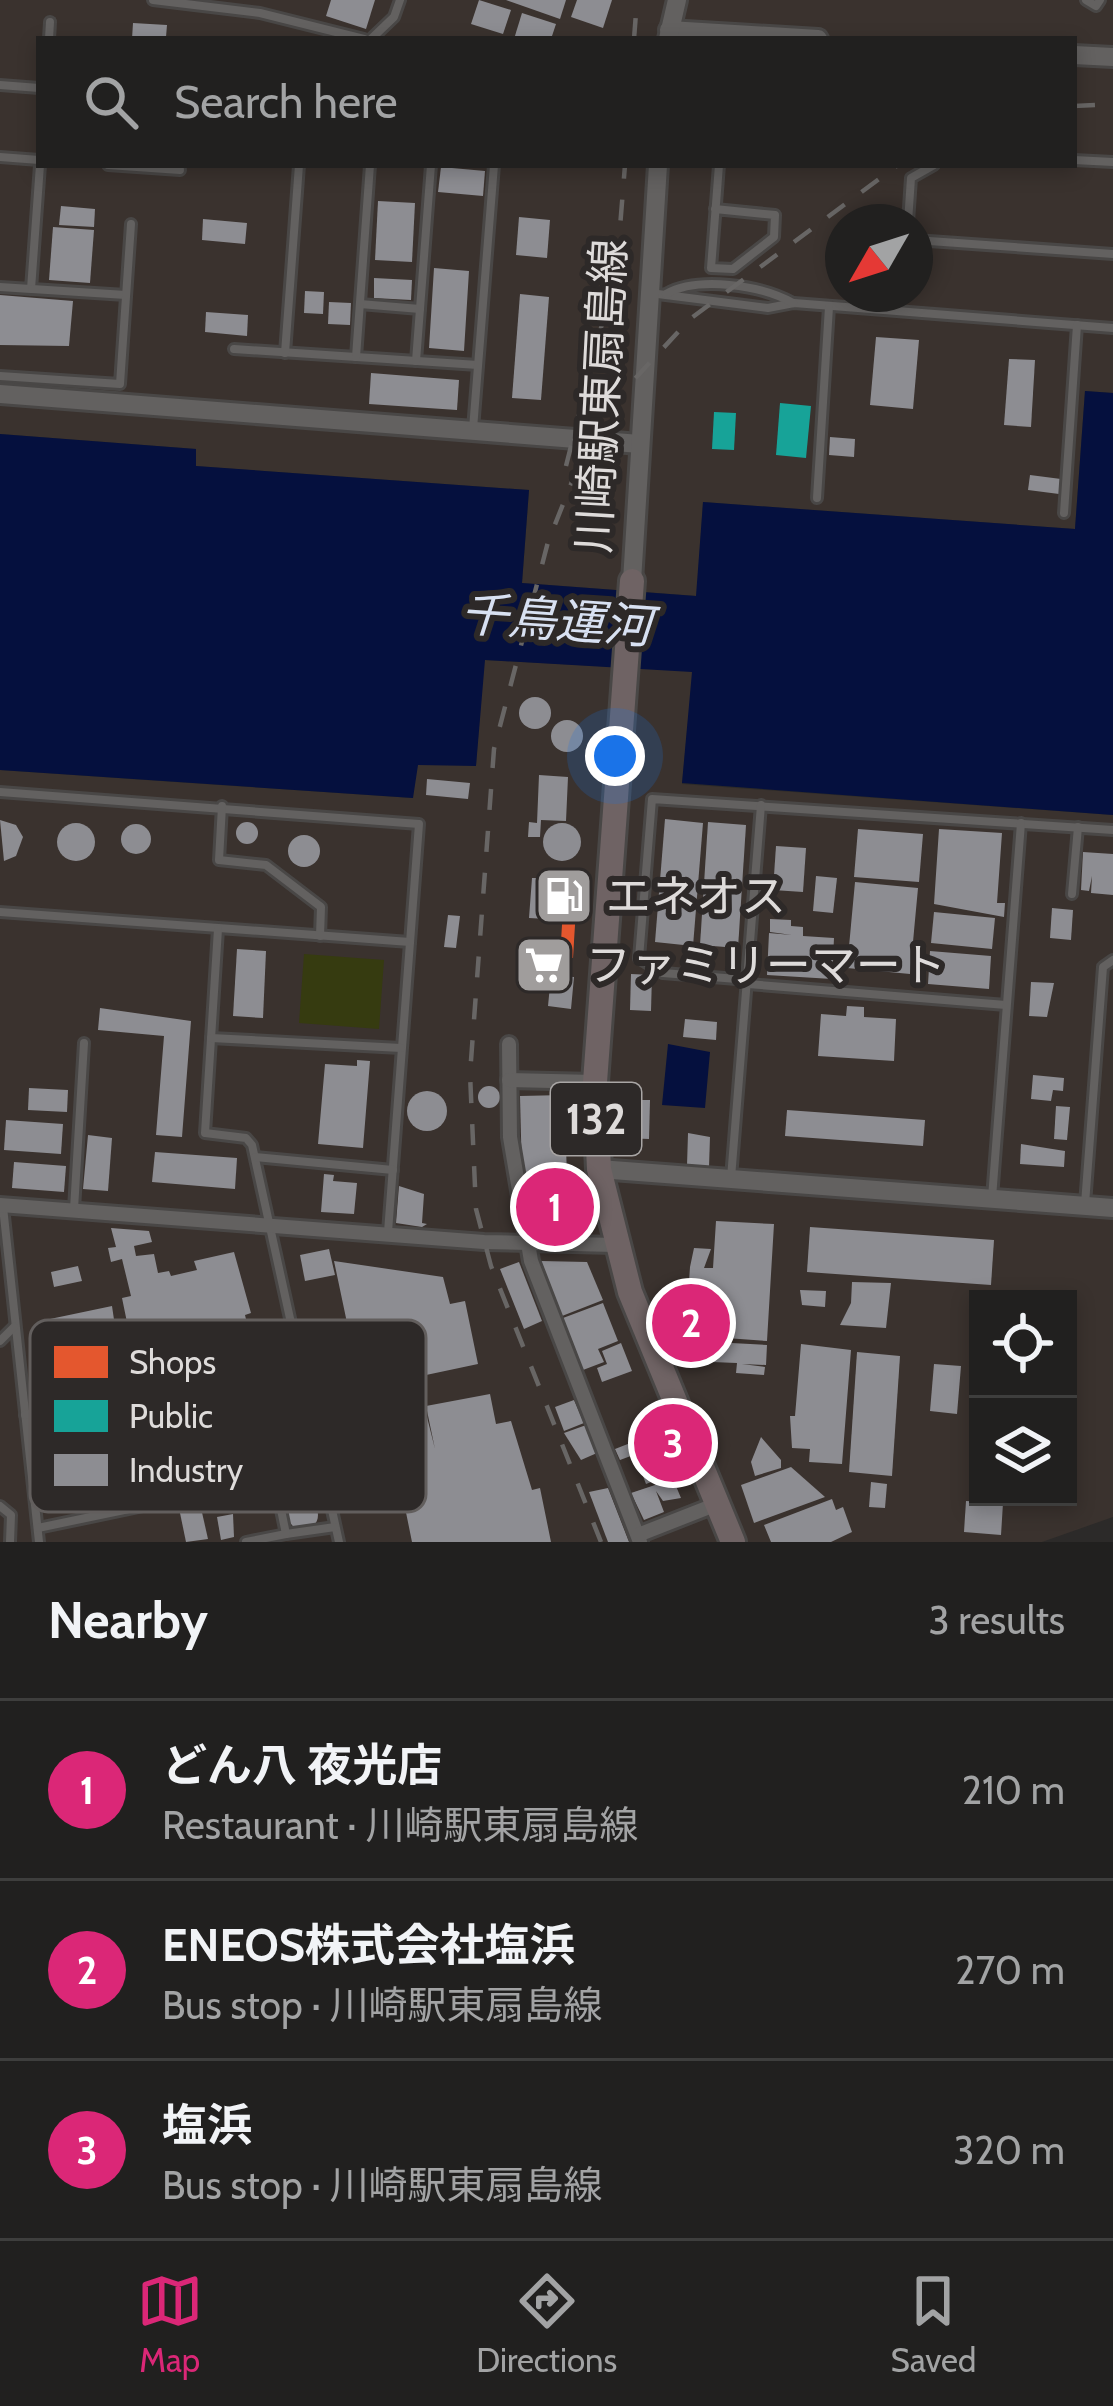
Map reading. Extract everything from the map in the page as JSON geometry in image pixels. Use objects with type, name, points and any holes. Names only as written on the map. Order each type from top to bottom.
[{"type":"highway","name":"川崎駅東扇島線","points":[[632,581],[595,1082],[599,1169],[615,1245],[733,1542]]},
{"type":"street","points":[[664,0],[668,34]]},
{"type":"street","points":[[668,34],[677,0]]},
{"type":"street","points":[[668,34],[728,36]]},
{"type":"street","points":[[1077,55],[1113,57]]},
{"type":"street","name":"川崎駅東扇島線","points":[[632,581],[656,293],[658,168]]},
{"type":"street","points":[[0,394],[640,444]]},
{"type":"street","points":[[508,1044],[509,1137],[529,1244],[639,1538],[717,1504]]},
{"type":"street","points":[[509,1080],[595,1082]]},
{"type":"street","points":[[599,1169],[1113,1208]]},
{"type":"street","points":[[1,1205],[529,1244],[615,1245]]},
{"type":"lane","points":[[154,0],[198,2],[354,36]]},
{"type":"lane","points":[[372,36],[394,17],[400,0]]},
{"type":"lane","points":[[1086,0],[1096,7],[1100,0]]},
{"type":"lane","points":[[49,36],[50,22]]},
{"type":"lane","points":[[0,85],[36,88]]},
{"type":"lane","points":[[0,157],[36,162]]},
{"type":"lane","points":[[1077,160],[1113,162]]},
{"type":"lane","points":[[32,289],[39,168]]},
{"type":"lane","points":[[151,168],[180,170]]},
{"type":"lane","points":[[285,352],[299,168]]},
{"type":"lane","points":[[356,357],[370,168]]},
{"type":"lane","points":[[416,361],[431,168]]},
{"type":"lane","points":[[473,431],[494,168]]},
{"type":"lane","points":[[715,209],[775,214],[774,237],[733,269],[711,268],[715,209],[719,168]]},
{"type":"lane","points":[[909,204],[911,178],[929,168]]},
{"type":"lane","points":[[0,376],[120,384],[131,224]]},
{"type":"lane","points":[[933,241],[1113,254]]},
{"type":"lane","points":[[656,293],[680,286],[730,287],[776,293],[794,303]]},
{"type":"lane","points":[[0,287],[126,296]]},
{"type":"lane","points":[[656,293],[681,301],[768,308],[794,303],[825,307]]},
{"type":"lane","points":[[360,304],[420,309]]},
{"type":"lane","points":[[817,498],[829,312]]},
{"type":"lane","points":[[894,312],[1113,328]]},
{"type":"lane","points":[[1064,513],[1077,326]]},
{"type":"lane","points":[[234,349],[478,365]]},
{"type":"lane","points":[[0,792],[419,824],[388,1234]]},
{"type":"lane","points":[[1006,1005],[663,973],[639,958],[652,799],[1113,830]]},
{"type":"lane","points":[[731,1179],[761,805]]},
{"type":"lane","points":[[222,806],[219,860],[266,865],[322,907],[320,936]]},
{"type":"lane","points":[[992,1199],[1022,823]]},
{"type":"lane","points":[[1072,894],[1078,827]]},
{"type":"lane","points":[[0,912],[410,942]]},
{"type":"lane","points":[[218,929],[205,1132],[246,1138],[255,1157],[291,1320]]},
{"type":"lane","points":[[1084,1206],[1103,968],[1113,960]]},
{"type":"lane","points":[[211,1038],[401,1048]]},
{"type":"lane","points":[[74,1211],[84,1043]]},
{"type":"lane","points":[[255,1157],[393,1170]]},
{"type":"lane","points":[[1,1205],[30,1458]]},
{"type":"lane","points":[[0,1341],[16,1326]]},
{"type":"lane","points":[[25,1415],[30,1414]]},
{"type":"lane","points":[[0,1506],[11,1515],[10,1542]]},
{"type":"lane","points":[[36,1512],[39,1542]]},
{"type":"lane","points":[[38,1528],[115,1512]]},
{"type":"lane","points":[[281,1512],[286,1534]]},
{"type":"lane","points":[[332,1512],[339,1542]]},
{"type":"lane","points":[[246,1542],[335,1527]]},
{"type":"shaded area","points":[[0,0],[1113,0],[1113,393],[1085,391],[1075,529],[703,502],[697,596],[522,583],[529,490],[195,466],[196,449],[0,434]]},
{"type":"shaded area","points":[[484,660],[693,671],[682,784],[1113,815],[1113,1517],[1042,1542],[0,1542],[0,770],[412,798],[417,764],[476,765]]},
{"type":"green space","points":[[304,954],[384,960],[379,1029],[299,1023]]},
{"type":"water","name":"千鳥運河","points":[[1085,391],[1113,393],[1113,815],[682,783],[692,672],[485,660],[476,766],[418,765],[413,798],[0,770],[0,434],[196,449],[196,466],[529,490],[522,583],[696,596],[703,502],[1075,529]]},
{"type":"water","points":[[668,1044],[710,1052],[705,1108],[662,1105]]},
{"type":"building: Shops","points":[[564,892],[577,892],[573,958],[560,957]]},
{"type":"building: Shops","points":[[571,1175],[580,1218],[528,1215],[525,1184]]},
{"type":"building: Public","points":[[780,403],[811,406],[806,458],[776,455]]},
{"type":"building: Public","points":[[714,412],[736,413],[734,450],[712,449]]},
{"type":"building: Industry","points":[[331,0],[375,0],[366,29],[326,16]]},
{"type":"building: Industry","points":[[479,0],[511,10],[503,34],[471,24]]},
{"type":"building: Industry","points":[[506,0],[566,0],[560,19]]},
{"type":"building: Industry","points":[[577,0],[612,0],[603,28],[571,17]]},
{"type":"building: Industry","points":[[522,13],[556,24],[552,36],[515,36]]},
{"type":"building: Industry","points":[[133,23],[167,25],[166,36],[132,36]]},
{"type":"building: Industry","points":[[441,168],[485,171],[483,196],[438,192]]},
{"type":"building: Industry","points":[[378,201],[415,203],[412,262],[375,260]]},
{"type":"building: Industry","points":[[61,206],[95,209],[94,227],[59,225]]},
{"type":"building: Industry","points":[[519,217],[550,220],[547,258],[516,255]]},
{"type":"building: Industry","points":[[203,219],[247,223],[245,244],[202,240]]},
{"type":"building: Industry","points":[[53,227],[94,230],[90,283],[49,280]]},
{"type":"building: Industry","points":[[434,268],[469,271],[464,351],[429,348]]},
{"type":"building: Industry","points":[[374,278],[412,280],[411,300],[374,298]]},
{"type":"building: Industry","points":[[305,291],[324,292],[323,314],[304,313]]},
{"type":"building: Industry","points":[[520,294],[549,297],[541,400],[512,398]]},
{"type":"building: Industry","points":[[0,295],[73,301],[69,346],[0,345]]},
{"type":"building: Industry","points":[[329,302],[351,303],[350,325],[328,324]]},
{"type":"building: Industry","points":[[206,312],[248,315],[247,336],[205,332]]},
{"type":"building: Industry","points":[[876,337],[919,340],[913,409],[870,405]]},
{"type":"building: Industry","points":[[1009,359],[1035,360],[1031,427],[1004,425]]},
{"type":"building: Industry","points":[[371,373],[459,380],[457,410],[369,404]]},
{"type":"building: Industry","points":[[830,437],[855,439],[854,457],[829,455]]},
{"type":"building: Industry","points":[[1030,475],[1061,479],[1059,494],[1028,490]]},
{"type":"building: Industry","points":[[535,697],[547,701],[551,713],[547,725],[535,729],[523,725],[519,713],[523,701]]},
{"type":"building: Industry","points":[[567,720],[579,724],[583,736],[579,748],[567,752],[555,748],[551,736],[555,724]]},
{"type":"building: Industry","points":[[539,775],[568,777],[566,821],[541,820],[540,837],[528,837],[529,822],[537,823]]},
{"type":"building: Industry","points":[[427,779],[470,783],[468,799],[426,795]]},
{"type":"building: Industry","points":[[665,819],[703,823],[693,946],[655,942]]},
{"type":"building: Industry","points":[[0,820],[16,825],[23,837],[16,856],[4,861]]},
{"type":"building: Industry","points":[[247,822],[258,833],[247,844],[236,833]]},
{"type":"building: Industry","points":[[708,822],[746,825],[738,948],[700,945]]},
{"type":"building: Industry","points":[[76,823],[90,828],[95,842],[90,856],[76,861],[62,856],[57,842],[62,828]]},
{"type":"building: Industry","points":[[562,823],[575,829],[581,842],[575,855],[562,861],[549,855],[543,842],[549,829]]},
{"type":"building: Industry","points":[[136,824],[151,839],[136,854],[121,839]]},
{"type":"building: Industry","points":[[858,829],[923,834],[919,882],[854,877]]},
{"type":"building: Industry","points":[[939,829],[1002,833],[997,903],[1005,903],[1004,917],[934,904]]},
{"type":"building: Industry","points":[[304,835],[315,840],[320,851],[315,862],[304,867],[293,862],[288,851],[293,840]]},
{"type":"building: Industry","points":[[776,846],[806,848],[803,892],[773,890]]},
{"type":"building: Industry","points":[[1083,852],[1113,854],[1113,895],[1091,893],[1092,876],[1089,891],[1081,890]]},
{"type":"building: Industry","points":[[816,876],[837,878],[833,913],[813,911]]},
{"type":"building: Industry","points":[[532,878],[543,878],[542,888],[549,888],[547,905],[558,906],[558,913],[547,912],[547,919],[529,918]]},
{"type":"building: Industry","points":[[855,882],[918,888],[910,974],[847,968]]},
{"type":"building: Industry","points":[[1052,908],[1073,910],[1071,940],[1050,938]]},
{"type":"building: Industry","points":[[934,912],[995,918],[992,949],[931,943]]},
{"type":"building: Industry","points":[[448,915],[460,916],[456,948],[444,947]]},
{"type":"building: Industry","points":[[770,919],[791,920],[791,926],[803,927],[803,936],[834,938],[832,979],[767,975],[769,933],[792,935],[770,932]]},
{"type":"building: Industry","points":[[237,949],[266,951],[263,1018],[233,1016]]},
{"type":"building: Industry","points":[[930,951],[991,956],[989,989],[928,984]]},
{"type":"building: Industry","points":[[552,965],[561,965],[560,976],[574,977],[571,1009],[548,1006]]},
{"type":"building: Industry","points":[[631,974],[652,975],[651,1011],[630,1010]]},
{"type":"building: Industry","points":[[1031,982],[1054,983],[1047,1017],[1029,1016]]},
{"type":"building: Industry","points":[[847,1006],[864,1007],[864,1017],[896,1019],[894,1061],[818,1056],[821,1014],[846,1016]]},
{"type":"building: Industry","points":[[100,1008],[191,1021],[182,1137],[156,1135],[164,1036],[98,1030]]},
{"type":"building: Industry","points":[[685,1019],[717,1022],[716,1040],[683,1037]]},
{"type":"building: Industry","points":[[357,1060],[370,1061],[363,1148],[318,1144],[325,1064],[357,1066]]},
{"type":"building: Industry","points":[[1033,1075],[1064,1078],[1063,1091],[1053,1090],[1051,1101],[1031,1099]]},
{"type":"building: Industry","points":[[489,1086],[500,1097],[489,1108],[478,1097]]},
{"type":"building: Industry","points":[[29,1088],[68,1090],[67,1112],[28,1110]]},
{"type":"building: Industry","points":[[427,1091],[441,1097],[447,1111],[441,1125],[427,1131],[413,1125],[407,1111],[413,1097]]},
{"type":"building: Industry","points":[[564,1095],[567,1175],[522,1176],[520,1096]]},
{"type":"building: Industry","points":[[622,1100],[650,1100],[649,1139],[623,1138]]},
{"type":"building: Industry","points":[[1056,1106],[1070,1107],[1067,1140],[1054,1139]]},
{"type":"building: Industry","points":[[787,1110],[925,1120],[923,1146],[785,1136]]},
{"type":"building: Industry","points":[[6,1120],[63,1124],[61,1154],[4,1150]]},
{"type":"building: Industry","points":[[688,1133],[710,1137],[709,1167],[687,1166]]},
{"type":"building: Industry","points":[[88,1135],[112,1138],[108,1191],[83,1189]]},
{"type":"building: Industry","points":[[1021,1144],[1065,1151],[1064,1167],[1020,1164]]},
{"type":"building: Industry","points":[[155,1152],[237,1158],[235,1189],[152,1182]]},
{"type":"building: Industry","points":[[14,1162],[66,1166],[64,1192],[12,1188]]},
{"type":"building: Industry","points":[[324,1174],[334,1175],[333,1181],[357,1183],[354,1214],[321,1212]]},
{"type":"building: Industry","points":[[399,1186],[424,1194],[422,1223],[427,1224],[396,1223]]},
{"type":"building: Industry","points":[[539,1220],[574,1223],[573,1236],[538,1233]]},
{"type":"building: Industry","points":[[716,1221],[774,1224],[767,1341],[698,1336],[699,1315],[710,1315],[711,1297],[688,1296],[690,1267],[694,1248],[711,1249],[704,1268],[713,1268]]},
{"type":"building: Industry","points":[[810,1227],[994,1240],[991,1285],[807,1272]]},
{"type":"building: Industry","points":[[111,1228],[149,1231],[152,1242],[134,1246],[136,1256],[154,1254],[158,1273],[169,1271],[171,1276],[197,1270],[194,1261],[234,1252],[251,1313],[245,1315],[246,1320],[127,1320],[122,1298],[131,1296],[122,1259],[111,1262],[108,1248],[116,1247]]},
{"type":"building: Industry","points":[[329,1249],[335,1275],[305,1281],[300,1255]]},
{"type":"building: Industry","points":[[334,1261],[443,1277],[450,1304],[465,1301],[478,1364],[426,1375],[426,1320],[346,1320]]},
{"type":"building: Industry","points":[[541,1261],[587,1262],[603,1300],[562,1316]]},
{"type":"building: Industry","points":[[519,1262],[542,1321],[524,1329],[500,1269]]},
{"type":"building: Industry","points":[[78,1266],[82,1281],[54,1287],[51,1272]]},
{"type":"building: Industry","points":[[852,1282],[891,1283],[886,1328],[840,1325],[851,1303]]},
{"type":"building: Industry","points":[[800,1290],[826,1291],[825,1307],[802,1305]]},
{"type":"building: Industry","points":[[603,1303],[618,1341],[598,1349],[604,1362],[583,1370],[563,1318]]},
{"type":"building: Industry","points":[[112,1306],[114,1320],[50,1320]]},
{"type":"building: Industry","points":[[713,1342],[767,1345],[766,1365],[742,1364],[765,1367],[764,1375],[736,1373],[737,1363],[712,1362]]},
{"type":"building: Industry","points":[[621,1343],[632,1371],[602,1382],[597,1368],[607,1364],[602,1351]]},
{"type":"building: Industry","points":[[801,1344],[851,1350],[842,1464],[809,1462],[810,1449],[792,1448],[790,1416],[795,1416]]},
{"type":"building: Industry","points":[[857,1352],[900,1356],[892,1476],[849,1472]]},
{"type":"building: Industry","points":[[934,1364],[961,1366],[957,1414],[930,1411]]},
{"type":"building: Industry","points":[[490,1394],[496,1424],[511,1421],[532,1490],[540,1488],[551,1542],[412,1542],[406,1512],[426,1512],[426,1413],[435,1449],[426,1406]]},
{"type":"building: Industry","points":[[574,1400],[584,1423],[564,1431],[555,1407]]},
{"type":"building: Industry","points":[[589,1424],[597,1453],[581,1460],[564,1433]]},
{"type":"building: Industry","points":[[761,1437],[781,1460],[781,1468],[755,1476],[751,1462]]},
{"type":"building: Industry","points":[[643,1438],[647,1450],[620,1460],[615,1449]]},
{"type":"building: Industry","points":[[666,1458],[672,1474],[646,1484],[640,1468]]},
{"type":"building: Industry","points":[[791,1467],[825,1497],[754,1523],[741,1485]]},
{"type":"building: Industry","points":[[673,1479],[681,1498],[663,1501],[656,1491],[664,1512],[644,1520],[631,1493]]},
{"type":"building: Industry","points":[[871,1482],[887,1484],[885,1508],[869,1507]]},
{"type":"building: Industry","points":[[608,1488],[629,1542],[608,1542],[589,1492]]},
{"type":"building: Industry","points":[[832,1499],[836,1510],[843,1507],[852,1532],[831,1542],[771,1542],[764,1525]]},
{"type":"building: Industry","points":[[966,1501],[969,1506],[1003,1506],[1001,1535],[964,1532]]},
{"type":"building: Industry","points":[[202,1512],[208,1539],[186,1542],[180,1513]]},
{"type":"building: Industry","points":[[288,1512],[318,1512],[309,1529],[297,1529],[289,1521]]},
{"type":"building: Industry","points":[[233,1514],[234,1537],[221,1540],[217,1517]]},
{"type":"railway","points":[[634,36],[637,0]]},
{"type":"railway","points":[[1077,106],[1113,104]]},
{"type":"railway","points":[[566,466],[617,265],[625,168]]},
{"type":"railway","points":[[601,1542],[491,1266],[476,1209],[470,1074],[494,749],[548,542],[581,459],[620,395],[690,319],[894,168]]},
{"type":"place","name":"エネオス","points":[[564,896]]},
{"type":"place","name":"ファミリーマート","points":[[544,965]]},
{"type":"place","name":"どん八 夜光店","points":[[555,1207]]},
{"type":"place","name":"ENEOS株式会社塩浜","points":[[691,1323]]},
{"type":"place","name":"塩浜","points":[[673,1443]]}]
